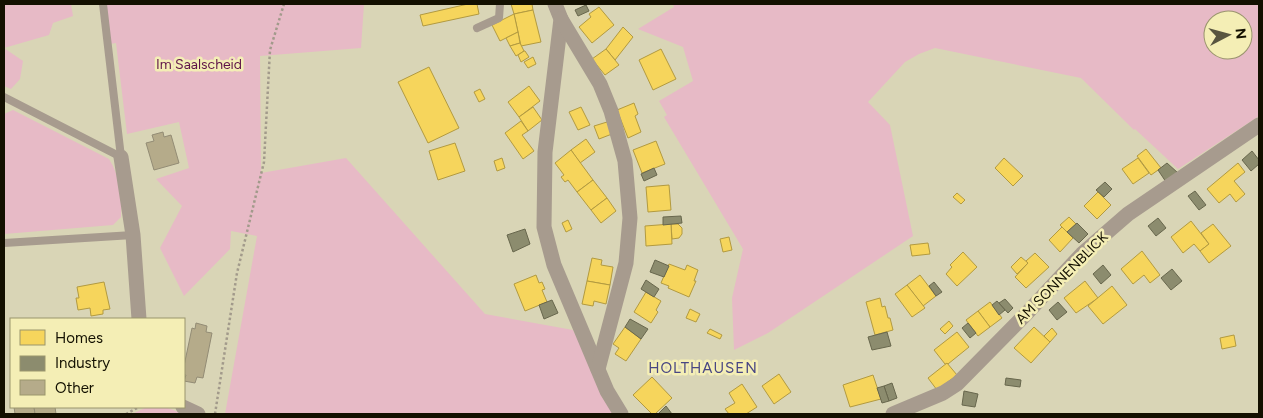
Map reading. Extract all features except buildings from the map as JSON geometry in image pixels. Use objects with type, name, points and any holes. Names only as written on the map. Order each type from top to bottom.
[{"type":"street","points":[[555,4],[561,19],[600,84],[611,111],[625,161],[630,218],[626,263],[598,369]]},
{"type":"street","points":[[561,19],[545,152],[544,226],[554,265],[607,391],[621,414]]},
{"type":"street","name":"AM SONNENBLICK","points":[[894,414],[944,393],[957,384],[1082,254],[1108,231],[1128,214],[1259,126]]},
{"type":"street","points":[[121,157],[133,235],[139,318]]},
{"type":"street","points":[[185,408],[198,414]]},
{"type":"lane","points":[[103,4],[121,157]]},
{"type":"lane","points":[[477,28],[498,18],[500,4]]},
{"type":"lane","points":[[4,97],[121,157]]},
{"type":"lane","points":[[4,243],[133,235]]},
{"type":"path","points":[[215,414],[237,273],[264,162],[270,50],[284,4]]},
{"type":"path","points":[[126,414],[137,408]]},
{"type":"green space","points":[[4,4],[71,4],[73,16],[53,23],[49,35],[4,48]]},
{"type":"green space","name":"Im Saalscheid","points":[[105,4],[364,4],[361,48],[260,56],[261,173],[346,158],[485,314],[573,330],[615,414],[225,414],[257,236],[231,231],[230,249],[184,296],[160,248],[182,206],[156,179],[189,168],[179,122],[127,134],[116,43],[110,44]]},
{"type":"green space","points":[[673,4],[1259,4],[1259,116],[1178,169],[1134,130],[1081,78],[935,48],[919,54],[905,62],[868,102],[890,125],[913,236],[768,333],[734,350],[732,298],[743,249],[664,117],[667,115],[659,101],[693,81],[683,47],[638,29],[674,7]]},
{"type":"green space","points":[[4,48],[23,61],[20,79],[11,89],[4,86]]},
{"type":"green space","points":[[13,110],[109,159],[120,187],[121,202],[121,217],[113,225],[4,234],[4,114]]},
{"type":"green space","points":[[145,408],[168,408],[184,414],[132,414]]},
{"type":"district","name":"HOLTHAUSEN","points":[[703,368]]}]
